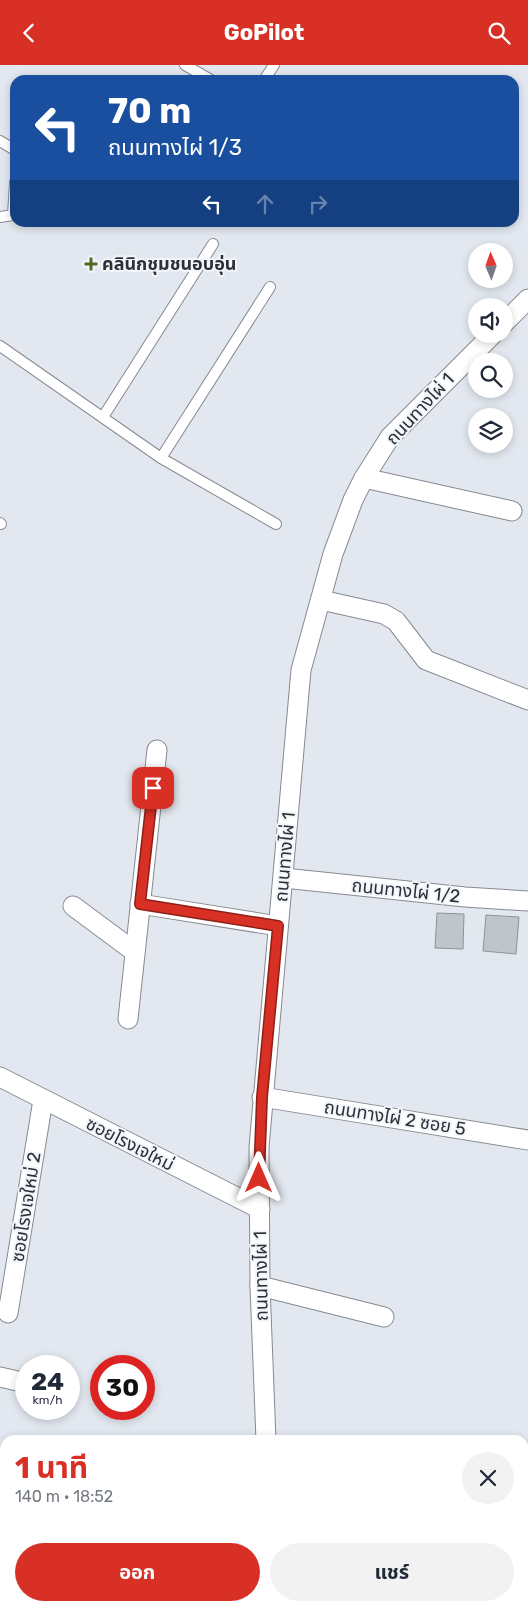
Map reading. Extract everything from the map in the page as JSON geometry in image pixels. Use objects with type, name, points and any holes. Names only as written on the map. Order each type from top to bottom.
[{"type":"street","points":[[513,314],[528,299]]},
{"type":"street","name":"ถนนทางไผ่ 1","points":[[266,1435],[260,1286],[259,1147],[301,670],[333,554],[353,500],[364,478],[390,437],[484,343]]},
{"type":"street","points":[[364,478],[512,511]]},
{"type":"street","points":[[321,600],[384,614],[396,621],[426,659],[528,700]]},
{"type":"street","points":[[128,1019],[157,750]]},
{"type":"street","name":"ถนนทางไผ่ 1/2","points":[[284,878],[465,897],[528,901]]},
{"type":"street","points":[[140,904],[278,926]]},
{"type":"street","points":[[73,906],[135,952]]},
{"type":"street","name":"ซอยโรงเจใหม่","points":[[0,1077],[260,1209]]},
{"type":"street","name":"ถนนทางไผ่ 2 ซอย 5","points":[[262,1097],[528,1139]]},
{"type":"street","name":"ซอยโรงเจใหม่ 2","points":[[8,1313],[44,1100]]},
{"type":"street","points":[[260,1286],[384,1317]]},
{"type":"street","points":[[0,1377],[15,1380]]},
{"type":"lane","points":[[185,65],[202,75]]},
{"type":"lane","points":[[103,417],[213,244]]},
{"type":"lane","points":[[161,458],[270,287]]},
{"type":"lane","points":[[0,346],[161,458],[276,524]]},
{"type":"building","points":[[437,913],[464,914],[463,949],[435,948]]},
{"type":"building","points":[[486,915],[519,917],[516,954],[483,951]]},
{"type":"place","name":"คลินิกชุมชนอบอุ่น","points":[[91,264]]},
{"type":"route","points":[[153,788],[140,904],[278,926],[262,1097],[259,1178]]}]
